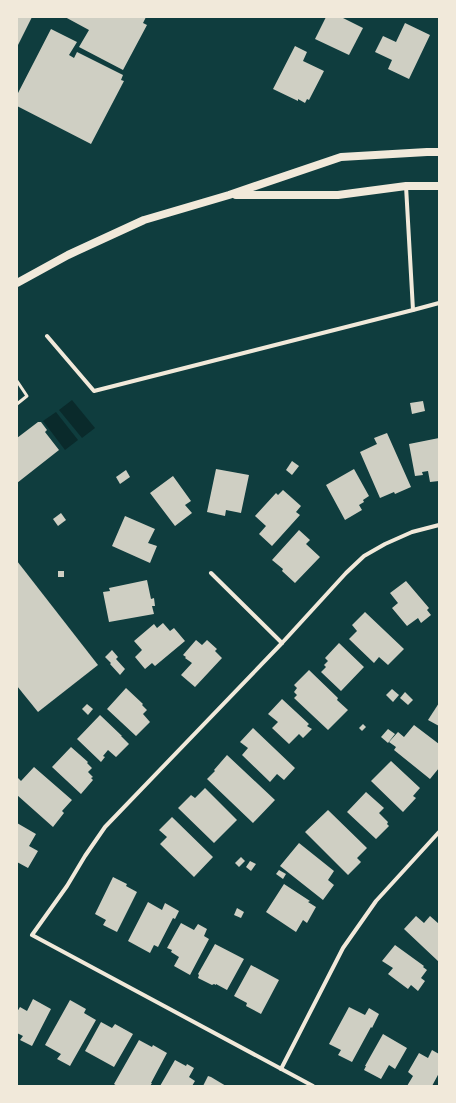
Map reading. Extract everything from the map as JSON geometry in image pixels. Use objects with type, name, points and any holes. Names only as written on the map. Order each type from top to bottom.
[{"type":"main road","points":[[17,283],[68,255],[144,220],[229,195],[341,157],[439,152]]},
{"type":"main road","points":[[229,195],[338,195],[406,186],[439,186]]},
{"type":"street","points":[[406,186],[413,310]]},
{"type":"street","points":[[47,336],[94,392],[439,303]]},
{"type":"street","points":[[313,1086],[32,935],[67,886],[84,856],[105,827],[282,643],[346,573],[364,556],[385,544],[412,532],[439,525]]},
{"type":"street","points":[[211,573],[282,643]]},
{"type":"street","points":[[280,1069],[343,948],[376,901],[439,832]]},
{"type":"lane","points":[[17,381],[27,396],[17,404]]},
{"type":"water","points":[[72,400],[95,428],[82,438],[59,410]]},
{"type":"water","points":[[56,412],[78,440],[65,450],[43,421]]},
{"type":"building","points":[[17,17],[32,17],[17,47]]},
{"type":"building","points":[[65,17],[146,17],[143,23],[147,25],[123,70],[79,47],[89,30]]},
{"type":"building","points":[[326,17],[341,17],[363,28],[349,55],[315,39]]},
{"type":"building","points":[[405,23],[430,35],[409,79],[388,69],[392,60],[375,52],[383,36],[396,42]]},
{"type":"building","points":[[51,29],[77,42],[69,55],[74,58],[77,52],[123,75],[121,80],[124,81],[91,144],[17,106],[17,95]]},
{"type":"building","points":[[295,46],[307,52],[303,61],[324,71],[309,100],[307,99],[305,103],[273,89]]},
{"type":"building","points":[[423,401],[425,411],[412,414],[410,403]]},
{"type":"building","points":[[38,422],[41,422],[47,430],[45,432],[59,450],[17,483],[17,438]]},
{"type":"building","points":[[387,433],[411,487],[395,494],[394,492],[380,498],[360,452],[377,444],[374,438]]},
{"type":"building","points":[[439,438],[439,481],[430,482],[428,471],[422,472],[423,475],[415,476],[409,444]]},
{"type":"building","points":[[292,461],[299,466],[292,475],[286,470]]},
{"type":"building","points":[[216,469],[249,475],[241,513],[226,510],[225,516],[207,512]]},
{"type":"building","points":[[354,469],[369,496],[359,505],[362,510],[345,520],[326,485]]},
{"type":"building","points":[[126,470],[130,477],[120,484],[116,477]]},
{"type":"building","points":[[173,476],[191,501],[185,505],[192,513],[175,526],[150,493]]},
{"type":"building","points":[[283,490],[301,506],[296,512],[300,515],[272,546],[259,534],[266,526],[255,516],[276,493],[278,495]]},
{"type":"building","points":[[61,513],[66,520],[58,526],[53,519]]},
{"type":"building","points":[[125,516],[155,529],[148,543],[157,546],[150,563],[112,546]]},
{"type":"building","points":[[299,530],[310,540],[306,544],[320,557],[295,583],[282,571],[283,569],[272,560]]},
{"type":"building","points":[[17,561],[98,665],[38,712],[17,686]]},
{"type":"building","points":[[58,571],[64,571],[64,577],[58,577]]},
{"type":"building","points":[[147,580],[151,599],[154,598],[155,606],[152,606],[154,614],[109,622],[103,592],[110,591],[109,588]]},
{"type":"building","points":[[406,581],[429,608],[427,610],[431,615],[421,623],[418,618],[407,626],[392,608],[398,603],[390,593]]},
{"type":"building","points":[[365,612],[404,649],[388,665],[379,657],[374,663],[349,639],[357,631],[352,625]]},
{"type":"building","points":[[163,623],[170,631],[174,628],[185,641],[155,666],[152,663],[145,669],[135,657],[142,650],[134,641],[154,624],[157,628]]},
{"type":"building","points":[[196,640],[202,645],[207,640],[217,649],[215,651],[222,658],[195,687],[181,675],[192,663],[183,655]]},
{"type":"building","points":[[339,643],[364,667],[341,691],[321,672],[326,667],[324,665],[328,661],[325,658]]},
{"type":"building","points":[[112,650],[118,657],[116,659],[125,669],[120,675],[105,657]]},
{"type":"building","points":[[309,670],[338,698],[337,700],[348,710],[328,730],[294,698],[297,695],[294,692],[297,688],[294,685]]},
{"type":"building","points":[[126,688],[143,704],[142,705],[147,710],[143,714],[150,722],[136,736],[107,709]]},
{"type":"building","points":[[392,689],[399,695],[393,702],[386,695]]},
{"type":"building","points":[[405,692],[413,700],[408,705],[400,698]]},
{"type":"building","points":[[282,699],[309,724],[307,726],[312,729],[303,738],[299,734],[289,744],[272,728],[278,722],[268,714]]},
{"type":"building","points":[[439,703],[439,726],[428,720]]},
{"type":"building","points":[[87,704],[93,709],[88,715],[82,709]]},
{"type":"building","points":[[100,715],[129,744],[116,757],[108,750],[103,756],[105,757],[101,762],[77,739]]},
{"type":"building","points":[[363,724],[366,727],[362,731],[359,728]]},
{"type":"building","points":[[414,725],[439,744],[439,768],[430,779],[394,750],[396,747],[389,742],[398,732],[404,737]]},
{"type":"building","points":[[253,728],[295,768],[284,780],[277,774],[270,782],[242,755],[248,748],[240,742]]},
{"type":"building","points":[[388,729],[395,734],[388,743],[381,737]]},
{"type":"building","points":[[71,747],[88,762],[87,763],[92,768],[88,772],[93,777],[91,778],[93,780],[81,794],[52,767]]},
{"type":"building","points":[[227,755],[275,800],[253,823],[207,779]]},
{"type":"building","points":[[391,761],[420,788],[413,796],[416,798],[403,812],[371,781]]},
{"type":"building","points":[[34,767],[72,800],[62,811],[64,813],[53,827],[17,795],[17,777],[21,781]]},
{"type":"building","points":[[205,788],[237,820],[214,843],[178,808],[191,795],[195,798]]},
{"type":"building","points":[[366,792],[384,808],[379,813],[388,822],[387,824],[389,826],[376,839],[347,812]]},
{"type":"building","points":[[328,810],[367,848],[357,858],[361,862],[348,875],[305,832]]},
{"type":"building","points":[[172,817],[213,857],[194,877],[160,844],[167,837],[159,830]]},
{"type":"building","points":[[17,823],[36,834],[29,846],[38,851],[28,868],[17,862]]},
{"type":"building","points":[[299,843],[334,871],[328,880],[334,885],[323,900],[280,866]]},
{"type":"building","points":[[241,857],[245,861],[239,867],[235,863]]},
{"type":"building","points":[[250,861],[256,864],[251,871],[246,867]]},
{"type":"building","points":[[279,870],[286,874],[283,879],[276,874]]},
{"type":"building","points":[[113,877],[127,884],[126,886],[137,892],[117,932],[103,925],[106,920],[95,914]]},
{"type":"building","points":[[284,884],[310,901],[308,902],[316,907],[307,923],[303,920],[296,932],[266,912]]},
{"type":"building","points":[[148,902],[162,910],[165,903],[179,911],[175,919],[173,918],[158,947],[154,945],[150,953],[128,941]]},
{"type":"building","points":[[237,908],[244,912],[241,918],[234,915]]},
{"type":"building","points":[[416,916],[424,923],[430,916],[439,924],[439,962],[404,929]]},
{"type":"building","points":[[181,923],[194,930],[198,924],[207,929],[204,936],[209,939],[190,975],[174,966],[179,957],[171,952],[172,950],[167,948]]},
{"type":"building","points":[[215,944],[244,959],[227,990],[216,984],[212,985],[198,978],[198,974]]},
{"type":"building","points":[[395,945],[424,966],[423,967],[427,970],[421,978],[425,981],[418,991],[411,985],[408,989],[388,974],[393,968],[382,961]]},
{"type":"building","points":[[251,965],[279,980],[261,1014],[246,1006],[247,1003],[234,996]]},
{"type":"building","points":[[33,999],[51,1009],[32,1046],[20,1040],[23,1036],[17,1033],[17,1012],[20,1007],[27,1011]]},
{"type":"building","points":[[70,1000],[86,1009],[84,1013],[96,1020],[70,1066],[57,1059],[61,1054],[45,1045]]},
{"type":"building","points":[[349,1007],[365,1015],[369,1008],[379,1014],[352,1062],[338,1055],[341,1050],[329,1044]]},
{"type":"building","points":[[101,1022],[112,1028],[115,1024],[133,1034],[114,1067],[85,1051]]},
{"type":"building","points":[[383,1034],[407,1048],[395,1069],[389,1065],[381,1079],[364,1070]]},
{"type":"building","points":[[139,1040],[152,1047],[153,1045],[167,1053],[150,1086],[117,1086],[114,1084]]},
{"type":"building","points":[[432,1050],[439,1054],[439,1073],[432,1086],[407,1086],[413,1076],[408,1072],[419,1053],[428,1058]]},
{"type":"building","points":[[175,1060],[186,1066],[187,1064],[194,1068],[189,1077],[195,1081],[192,1086],[160,1086]]},
{"type":"building","points":[[208,1076],[211,1077],[226,1086],[203,1086]]}]
